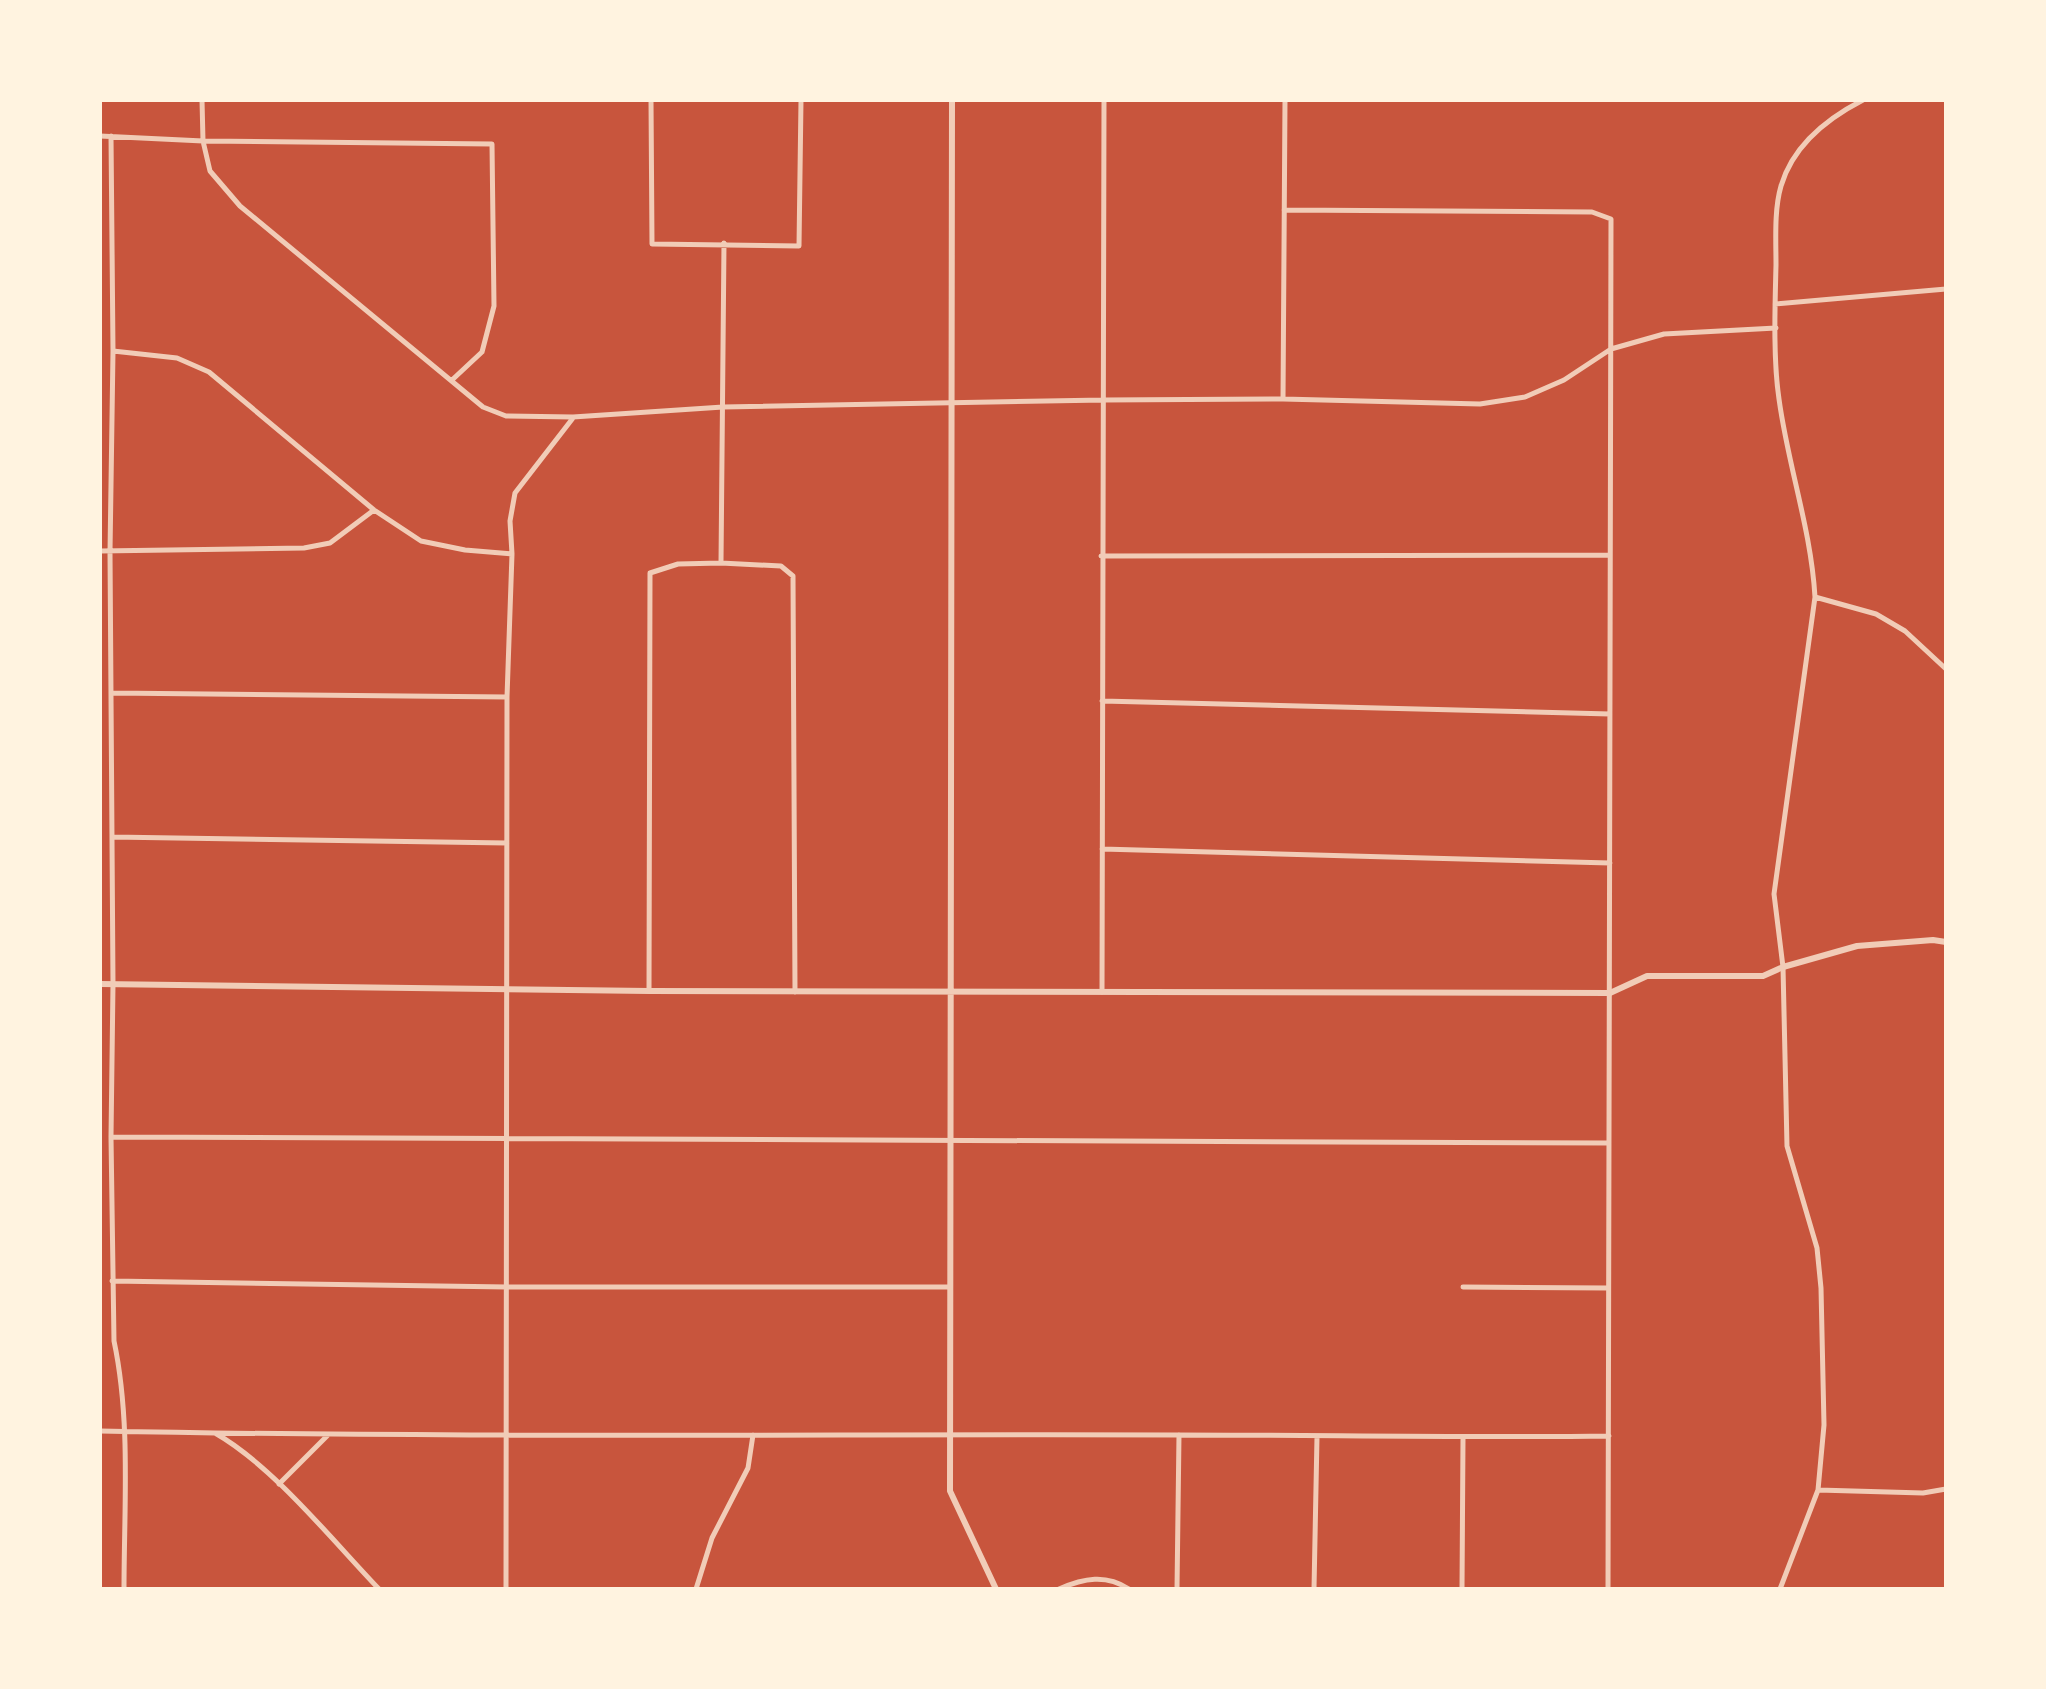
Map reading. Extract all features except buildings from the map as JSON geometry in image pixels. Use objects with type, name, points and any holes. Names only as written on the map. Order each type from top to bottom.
[{"type":"street","points":[[202,100],[203,141],[210,171],[240,206],[483,407],[506,416],[573,417],[723,407],[1104,400],[1283,399],[1480,404],[1525,397],[1564,380],[1611,349],[1664,334],[1776,328]]},
{"type":"street","points":[[651,100],[652,244],[799,246],[801,100]]},
{"type":"street","points":[[952,100],[950,1491],[996,1589]]},
{"type":"street","points":[[1102,992],[1104,100]]},
{"type":"street","points":[[1283,399],[1285,100]]},
{"type":"street","points":[[1780,1589],[1818,1490],[1824,1425],[1821,1288],[1817,1248],[1787,1146],[1783,967],[1774,894],[1815,597],[1813,556],[1778,398],[1775,304],[1777,227],[1781,186],[1799,149],[1833,116],[1863,100]]},
{"type":"street","points":[[100,136],[203,141],[492,144],[494,306],[482,352],[452,380]]},
{"type":"street","points":[[111,136],[112,1281],[123,1431],[124,1589]]},
{"type":"street","points":[[1284,210],[1592,212],[1611,219],[1608,1589]]},
{"type":"street","points":[[721,563],[724,243]]},
{"type":"street","points":[[1775,304],[1946,289]]},
{"type":"street","points":[[113,351],[177,358],[209,372],[374,510],[421,541],[465,550],[512,554]]},
{"type":"street","points":[[506,1589],[510,521],[515,493],[573,417]]},
{"type":"street","points":[[100,551],[304,548],[330,543],[374,510]]},
{"type":"street","points":[[1101,556],[1610,555]]},
{"type":"street","points":[[649,991],[650,573],[678,564],[721,563],[781,566],[793,576],[795,992]]},
{"type":"street","points":[[1815,597],[1876,614],[1905,631],[1946,669]]},
{"type":"street","points":[[111,693],[507,697]]},
{"type":"street","points":[[1102,701],[1610,714]]},
{"type":"street","points":[[111,837],[507,843]]},
{"type":"street","points":[[1102,849],[1610,863]]},
{"type":"street","points":[[100,984],[949,993],[1610,993],[1647,976],[1763,976],[1783,967],[1857,946],[1933,940],[1946,942]]},
{"type":"street","points":[[111,1137],[1609,1143]]},
{"type":"street","points":[[112,1281],[507,1287],[949,1287]]},
{"type":"street","points":[[1463,1287],[1608,1288]]},
{"type":"street","points":[[100,1431],[327,1435],[1609,1436]]},
{"type":"street","points":[[214,1433],[234,1444],[279,1484],[379,1589]]},
{"type":"street","points":[[279,1484],[327,1435]]},
{"type":"street","points":[[696,1589],[712,1538],[748,1468],[753,1435]]},
{"type":"street","points":[[1177,1589],[1179,1435]]},
{"type":"street","points":[[1314,1589],[1317,1437]]},
{"type":"street","points":[[1462,1589],[1463,1438]]},
{"type":"street","points":[[1818,1490],[1923,1493],[1946,1489]]},
{"type":"street","points":[[1059,1589],[1082,1579],[1115,1580],[1129,1589]]}]
